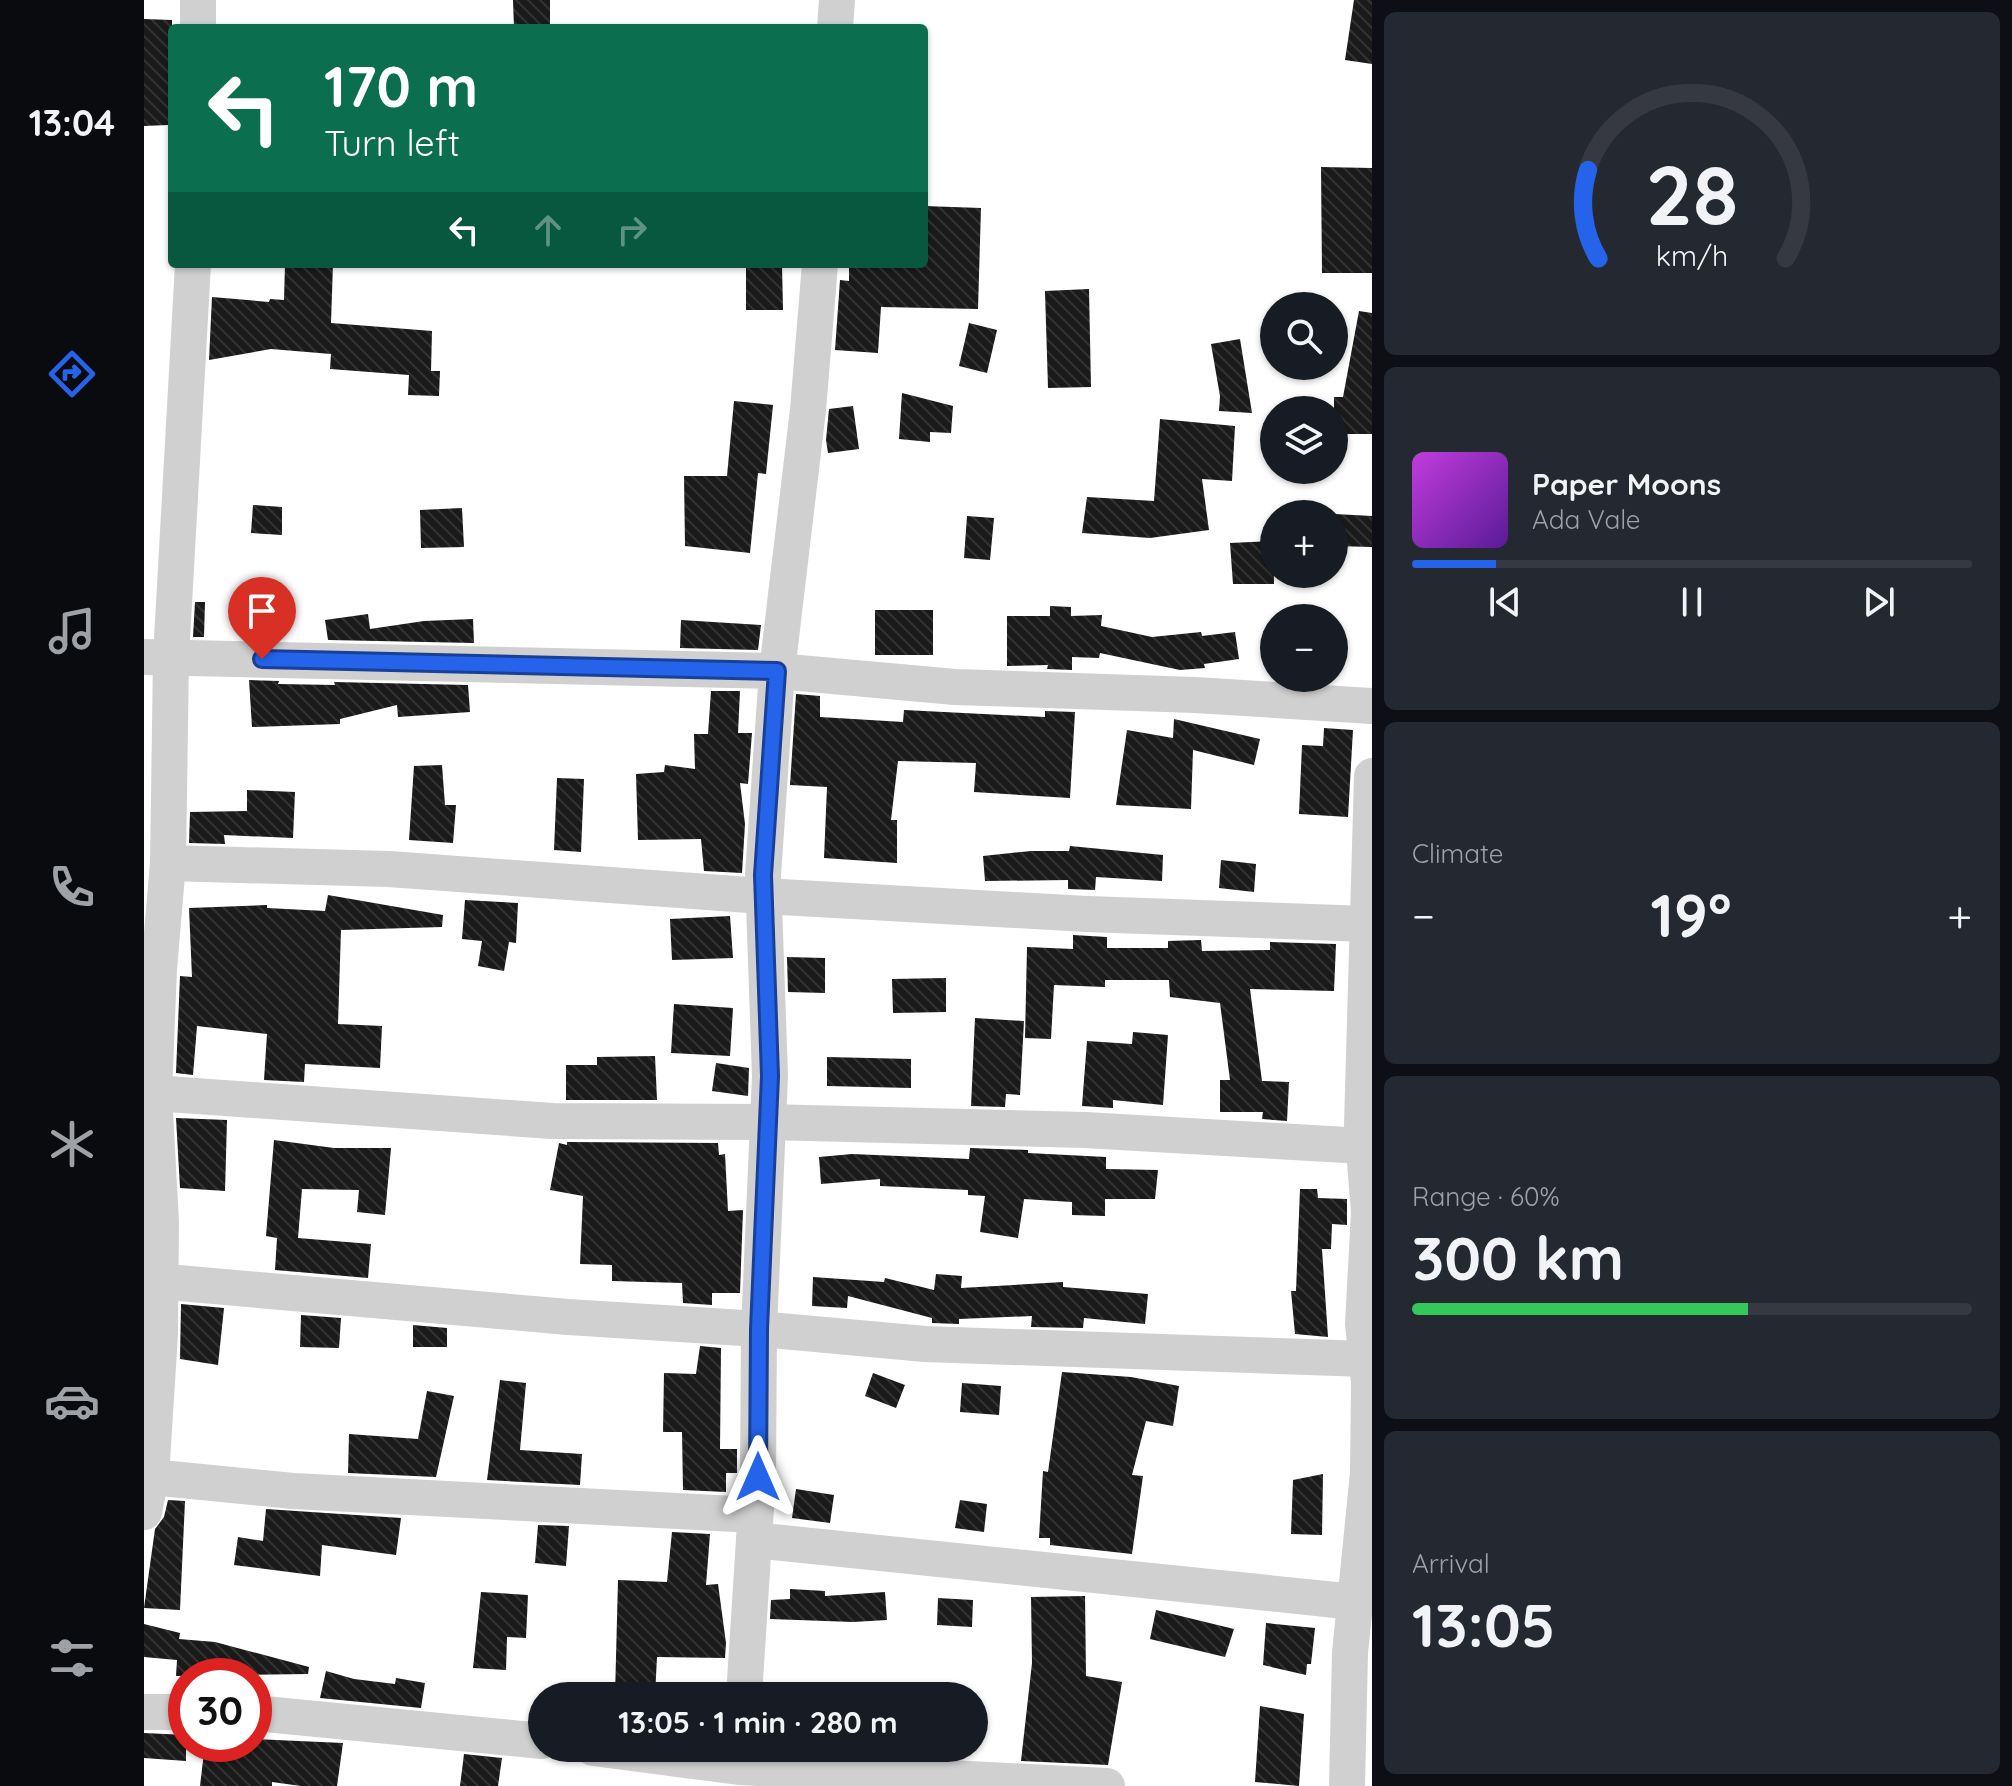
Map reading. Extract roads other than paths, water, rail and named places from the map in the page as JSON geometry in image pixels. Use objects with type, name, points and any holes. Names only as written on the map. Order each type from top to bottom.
[{"type":"street","points":[[198,0],[198,24]]},
{"type":"street","points":[[835,24],[837,0]]},
{"type":"street","points":[[193,268],[157,657],[168,863],[159,969],[154,1093],[161,1222],[152,1280],[160,1334],[147,1494],[293,1491],[754,1528],[1355,1602]]},
{"type":"street","points":[[745,1682],[754,1528],[770,1076],[763,896],[777,671],[808,410],[820,268]]},
{"type":"street","points":[[157,657],[777,671],[955,687],[1195,695],[1372,706]]},
{"type":"street","points":[[1347,1786],[1350,1653],[1368,1473],[1369,1382],[1363,1324],[1370,1212],[1364,1146],[1372,776]]},
{"type":"street","points":[[168,863],[389,869],[763,896],[1087,914],[1369,936]]},
{"type":"street","points":[[154,1093],[552,1121],[767,1122],[1085,1130],[1364,1146]]},
{"type":"street","points":[[152,1280],[568,1317],[759,1329],[925,1344],[1367,1359]]},
{"type":"street","points":[[144,1712],[168,1712]]},
{"type":"street","points":[[272,1715],[528,1740]]},
{"type":"street","points":[[701,1762],[739,1767],[1107,1786]]}]
